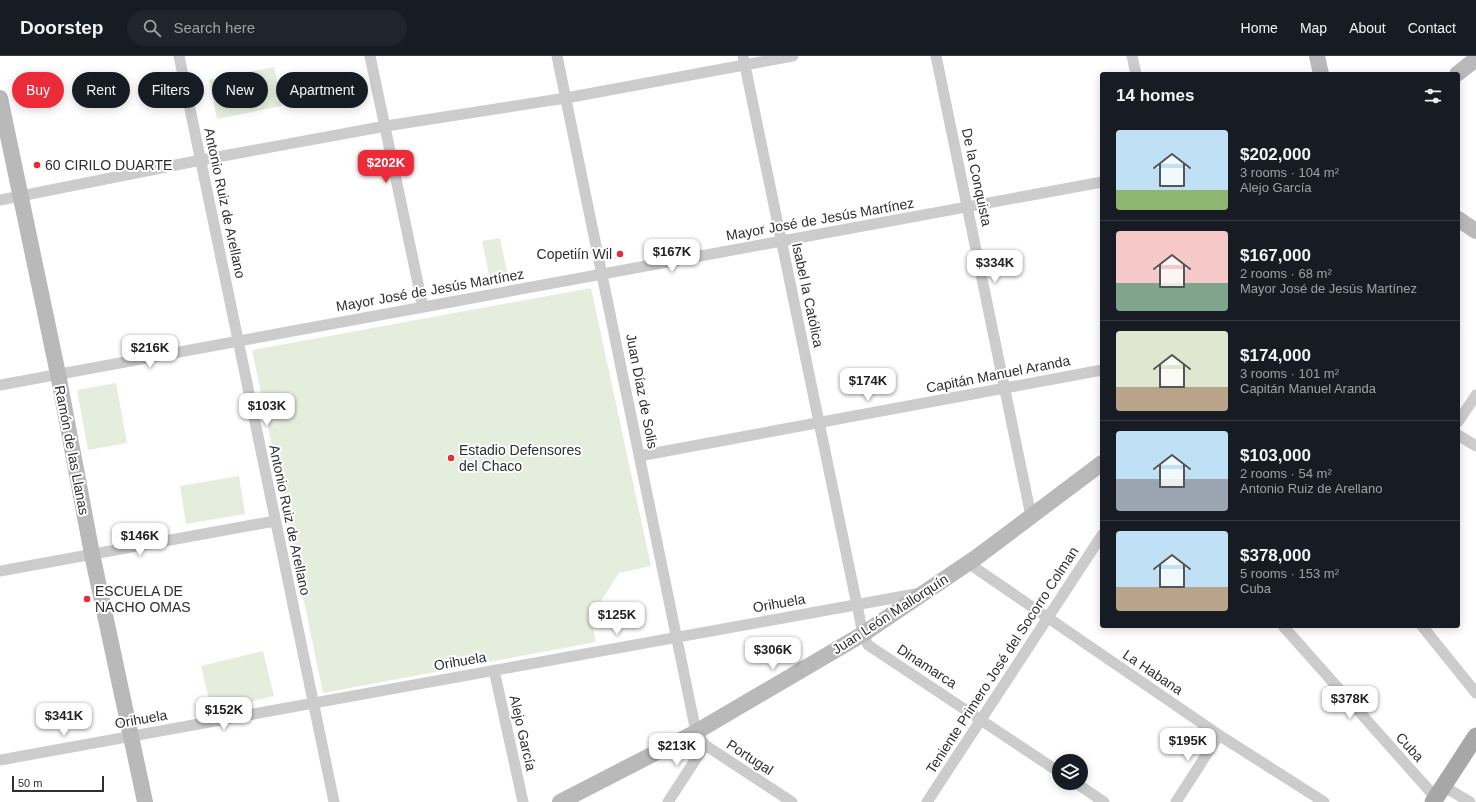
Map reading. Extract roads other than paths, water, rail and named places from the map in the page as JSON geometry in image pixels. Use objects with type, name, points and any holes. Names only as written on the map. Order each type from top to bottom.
[{"type":"main road","points":[[1437,795],[1476,736]]},
{"type":"street","name":"Antonio Ruiz de Arellano","points":[[178,56],[201,160],[334,802]]},
{"type":"street","points":[[370,56],[424,307]]},
{"type":"street","name":"Juan Díaz de Solis","points":[[557,56],[603,274],[676,637],[700,738]]},
{"type":"street","points":[[0,200],[22,197],[201,160],[386,126],[566,98],[744,61],[794,56]]},
{"type":"street","name":"De la Conquista","points":[[936,56],[1031,516]]},
{"type":"street","points":[[1132,56],[1136,72]]},
{"type":"street","points":[[1317,56],[1321,72]]},
{"type":"street","points":[[1460,72],[1476,59]]},
{"type":"street","name":"Isabel la Católica","points":[[744,61],[863,634]]},
{"type":"street","name":"Ramón de las Llanas","points":[[0,98],[58,374],[92,554],[145,802]]},
{"type":"street","name":"Mayor José de Jesús Martínez","points":[[0,385],[1100,182]]},
{"type":"street","points":[[1460,220],[1476,231]]},
{"type":"street","name":"Capitán Manuel Aranda","points":[[639,456],[1100,370]]},
{"type":"street","points":[[1460,419],[1476,395]]},
{"type":"street","points":[[1460,436],[1476,446]]},
{"type":"street","name":"Juan León Mallorquín","points":[[560,802],[700,738],[926,592],[968,563],[1100,464]]},
{"type":"street","points":[[0,571],[275,521]]},
{"type":"street","name":"Teniente Primero José del Socorro Colman","points":[[927,802],[1100,538]]},
{"type":"street","name":"La Habana","points":[[968,563],[1219,735],[1324,802]]},
{"type":"street","name":"Orihuela","points":[[0,760],[926,592]]},
{"type":"street","name":"Cuba","points":[[1284,628],[1437,795],[1470,802]]},
{"type":"street","points":[[1424,628],[1476,693]]},
{"type":"street","name":"Dinamarca","points":[[863,634],[868,645],[1052,767]]},
{"type":"street","name":"Alejo García","points":[[494,670],[523,802]]},
{"type":"street","points":[[1176,802],[1219,735]]},
{"type":"street","points":[[668,802],[700,738]]},
{"type":"street","name":"Portugal","points":[[700,738],[792,802]]},
{"type":"street","points":[[1086,790],[1104,802]]},
{"type":"place","name":"60 CIRILO DUARTE","points":[[37,165]]},
{"type":"place","name":"Copetiín Wil","points":[[620,254]]},
{"type":"place","name":"Estadio Defensores del Chaco","points":[[451,458]]},
{"type":"place","name":"ESCUELA DE NACHO OMAS","points":[[87,599]]}]
